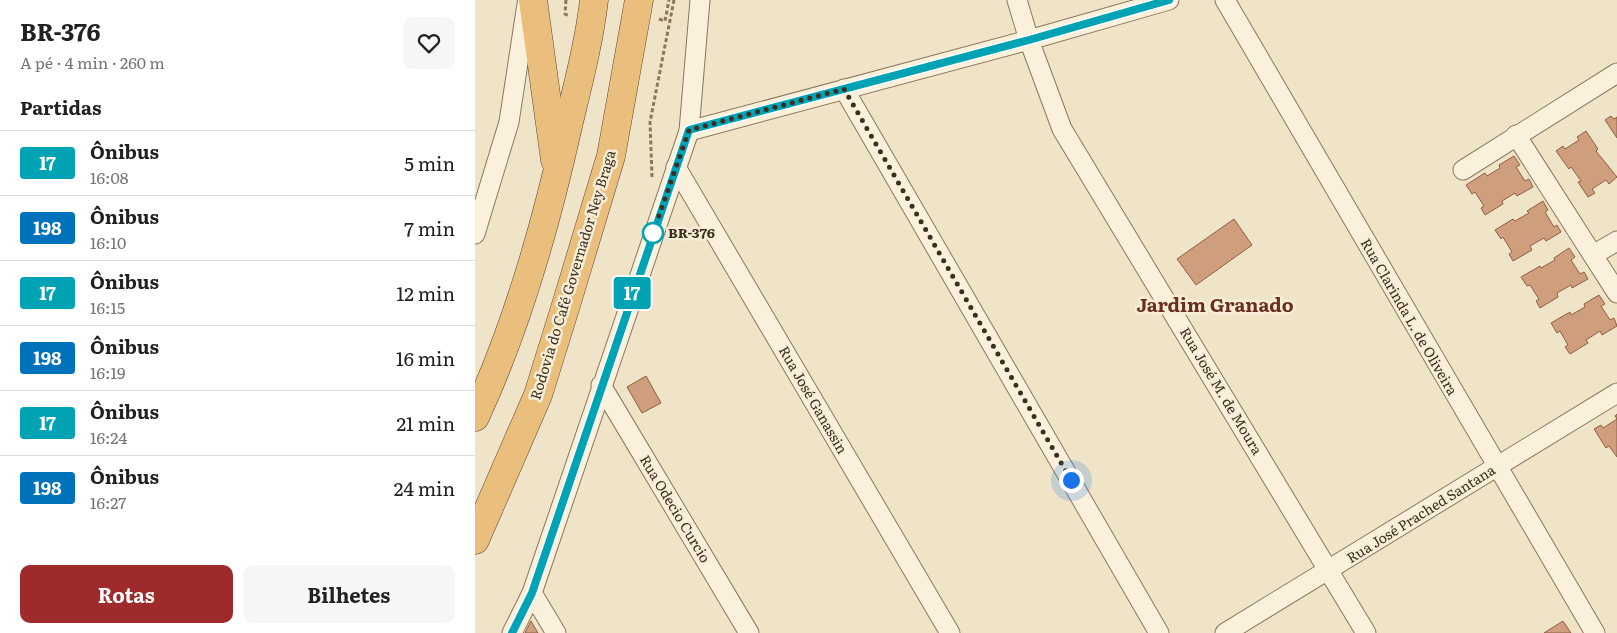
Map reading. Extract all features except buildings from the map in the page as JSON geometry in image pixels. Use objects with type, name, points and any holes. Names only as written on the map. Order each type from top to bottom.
[{"type":"highway","points":[[533,0],[557,176]]},
{"type":"highway","points":[[475,417],[497,370],[539,241],[557,176],[590,32],[594,0]]},
{"type":"highway","name":"Rodovia do Café Governador Ney Braga","points":[[475,540],[538,395],[611,156],[650,7]]},
{"type":"street","points":[[475,234],[509,122],[527,0]]},
{"type":"street","points":[[512,633],[532,593],[689,130],[700,0]]},
{"type":"street","name":"Rua José M. de Moura","points":[[1017,0],[1029,40],[1062,129],[1366,633]]},
{"type":"street","points":[[689,130],[1029,40],[1169,0]]},
{"type":"street","name":"Rua Clarinda L. de Oliveira","points":[[1225,0],[1595,633]]},
{"type":"street","points":[[1463,170],[1617,73]]},
{"type":"street","points":[[844,89],[1159,633]]},
{"type":"street","points":[[1516,135],[1617,293]]},
{"type":"street","name":"Rua José Ganassin","points":[[677,167],[950,633]]},
{"type":"street","points":[[1593,256],[1617,241]]},
{"type":"street","name":"Rua Odecio Curcio","points":[[601,385],[749,633]]},
{"type":"street","name":"Rua José Prached Santana","points":[[1225,633],[1617,393]]},
{"type":"street","points":[[532,593],[556,633]]},
{"type":"path","points":[[650,7],[659,20],[665,21],[669,0]]},
{"type":"path","points":[[653,180],[650,122],[674,0]]},
{"type":"bus line","name":"17","points":[[512,633],[532,593],[619,330],[689,130],[1029,40],[1169,0]]},
{"type":"place","name":"BR-376","points":[[653,233]]},
{"type":"district","name":"Jardim Granado","points":[[1215,305]]},
{"type":"route","points":[[653,233],[689,130],[844,89],[1071,480]]}]
